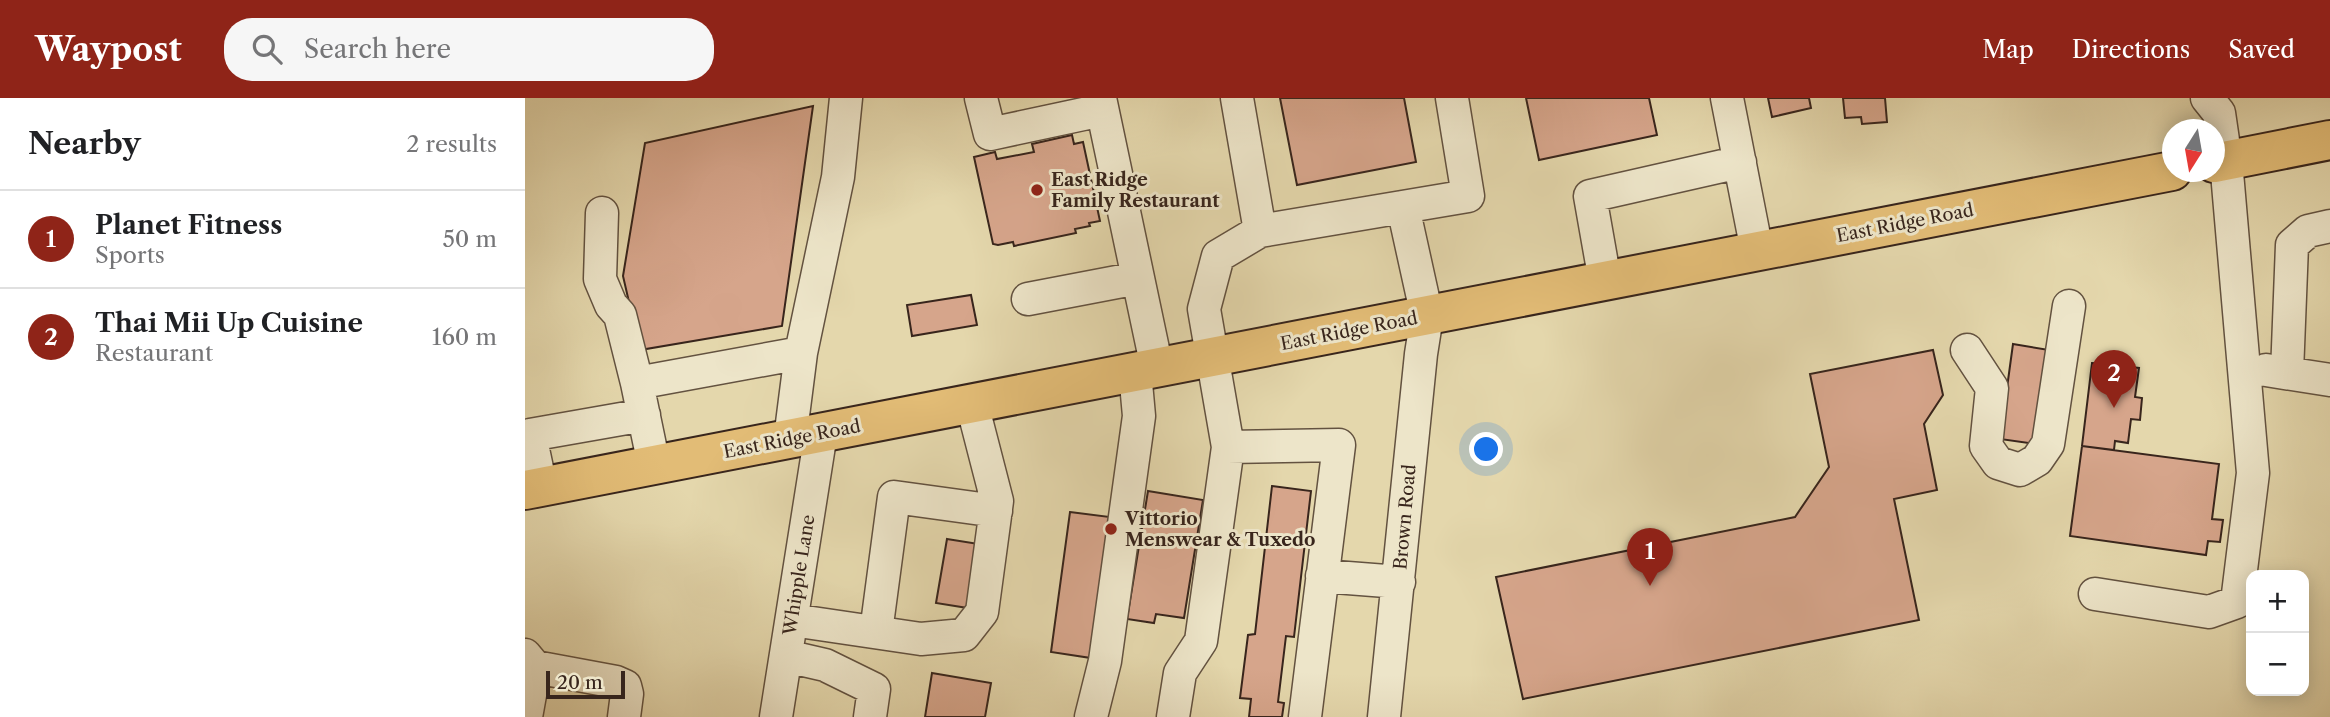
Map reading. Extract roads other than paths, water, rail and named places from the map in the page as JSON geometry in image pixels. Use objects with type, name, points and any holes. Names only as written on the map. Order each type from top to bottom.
[{"type":"main road","points":[[2225,161],[2330,141]]},
{"type":"main road","name":"East Ridge Road","points":[[533,488],[2162,173]]},
{"type":"street","name":"Whipple Lane","points":[[776,717],[792,620],[806,436],[801,353],[838,177],[846,98]]},
{"type":"street","points":[[981,98],[989,134],[1101,104],[1138,278],[1146,370],[1105,661],[1091,717]]},
{"type":"street","points":[[1237,98],[1260,231]]},
{"type":"street","points":[[1173,717],[1180,673],[1201,641],[1227,447],[1204,309],[1218,256],[1260,231],[1468,196],[1451,98]]},
{"type":"street","points":[[1727,98],[1757,251]]},
{"type":"street","points":[[1605,281],[1590,196],[1740,162]]},
{"type":"street","points":[[2095,594],[2209,612],[2237,602],[2253,473],[2244,367],[2222,182]]},
{"type":"street","points":[[1403,206],[1427,316]]},
{"type":"street","points":[[602,213],[600,279],[611,305],[620,315],[654,465]]},
{"type":"street","points":[[2287,373],[2292,245],[2308,231],[2330,226]]},
{"type":"street","points":[[1028,299],[1138,278]]},
{"type":"street","points":[[1967,350],[1992,388],[1986,446],[1998,463],[2021,470],[2038,460],[2048,444],[2069,306]]},
{"type":"street","name":"Brown Road","points":[[1384,717],[1427,316]]},
{"type":"street","points":[[637,383],[801,353]]},
{"type":"street","points":[[2244,367],[2330,380]]},
{"type":"street","points":[[792,620],[921,639],[964,635],[982,612],[997,501],[972,404]]},
{"type":"street","points":[[533,488],[530,435],[644,415]]},
{"type":"street","points":[[1227,447],[1339,445],[1305,717]]},
{"type":"street","points":[[876,632],[894,497],[996,511]]},
{"type":"street","points":[[1322,576],[1399,582]]},
{"type":"street","points":[[786,656],[825,666],[874,689],[870,717]]},
{"type":"street","points":[[526,717],[530,661],[625,686],[627,694],[624,717]]},
{"type":"place","name":"East Ridge Family Restaurant","points":[[1037,190]]},
{"type":"place","name":"Thai Mii Up Cuisine","points":[[2114,408]]},
{"type":"place","name":"Vittorio Menswear & Tuxedo","points":[[1111,529]]},
{"type":"place","name":"Planet Fitness","points":[[1650,586]]}]
